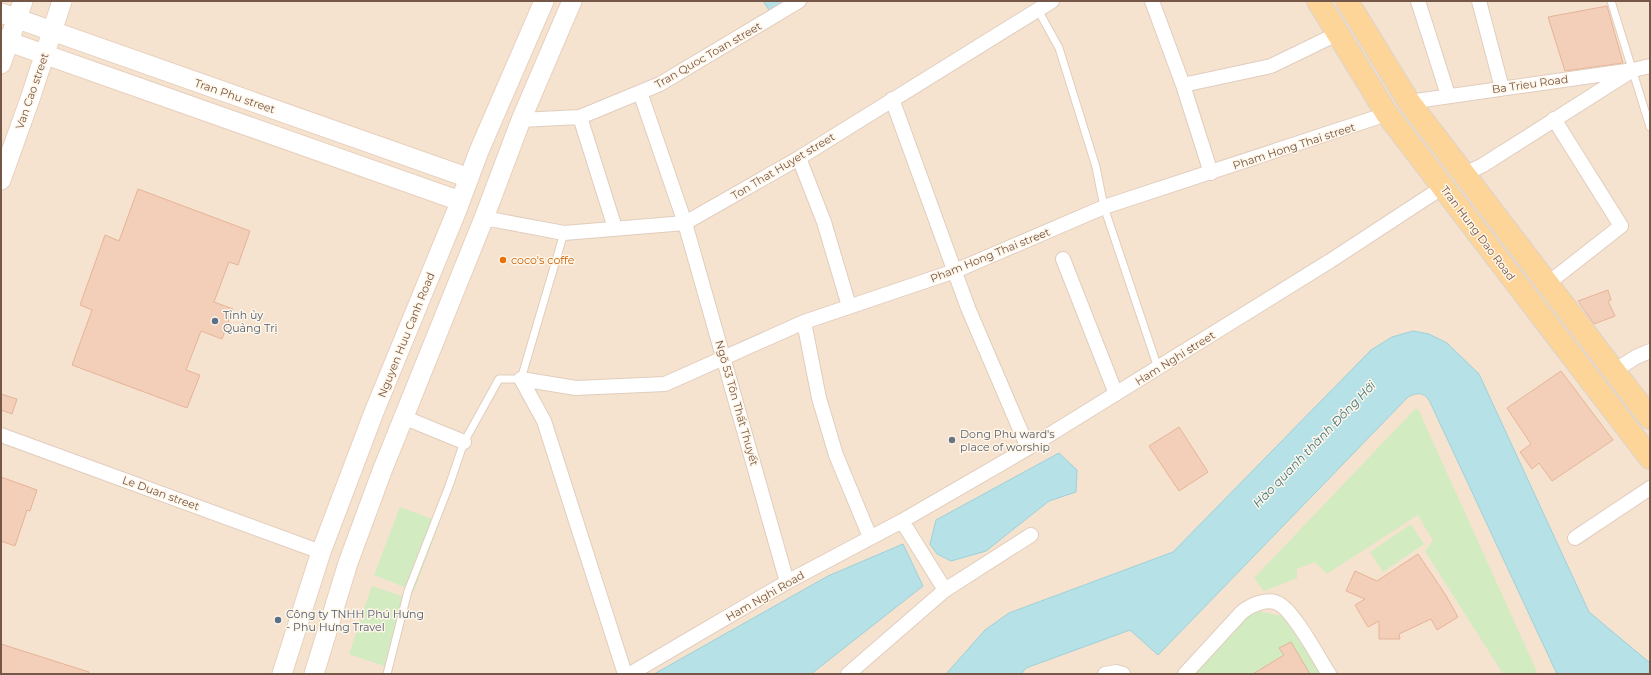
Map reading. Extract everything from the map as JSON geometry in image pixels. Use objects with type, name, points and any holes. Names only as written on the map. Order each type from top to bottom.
[{"type":"main road","points":[[1,64],[9,16],[23,1]]},
{"type":"main road","name":"Van Cao street","points":[[1,180],[45,55],[62,1]]},
{"type":"main road","name":"Nguyen Huu Canh Road","points":[[282,674],[321,552],[374,412],[459,204],[479,151],[544,1]]},
{"type":"main road","points":[[314,674],[348,563],[403,417],[484,218],[521,120],[572,1]]},
{"type":"main road","name":"Tran Hung Dao Road","points":[[1318,1],[1387,114],[1650,458]]},
{"type":"main road","points":[[1348,1],[1409,102],[1463,175],[1650,418]]},
{"type":"main road","name":"Tran Phu street","points":[[9,16],[469,178]]},
{"type":"main road","points":[[5,40],[459,204],[484,218]]},
{"type":"main road","points":[[1443,187],[1463,175]]},
{"type":"main road","points":[[321,552],[348,563]]},
{"type":"street","name":"Tran Quoc Toan street","points":[[521,120],[580,117],[660,84],[799,1]]},
{"type":"street","name":"Ton That Huyet street","points":[[484,218],[564,233],[685,223],[799,158],[1036,5],[1052,1]]},
{"type":"street","points":[[1152,1],[1183,85],[1211,173]]},
{"type":"street","points":[[1418,1],[1448,95]]},
{"type":"street","points":[[1479,1],[1502,88]]},
{"type":"street","points":[[1183,85],[1270,66],[1339,34]]},
{"type":"street","name":"Ba Trieu Road","points":[[1409,102],[1448,95],[1632,70],[1650,66]]},
{"type":"street","points":[[1463,175],[1483,165],[1632,70]]},
{"type":"street","name":"Ngõ 53 Tôn Thất Thuyết","points":[[640,92],[685,223],[787,582]]},
{"type":"street","points":[[892,99],[977,332],[1028,448]]},
{"type":"street","name":"Pham Hong Thai street","points":[[521,379],[576,388],[666,384],[804,322],[955,271],[1104,207],[1387,114]]},
{"type":"street","points":[[580,117],[615,228]]},
{"type":"street","points":[[1547,284],[1621,226],[1554,119]]},
{"type":"street","points":[[799,158],[824,222],[849,306]]},
{"type":"street","name":"Ham Nghi street","points":[[902,521],[1028,448],[1116,394],[1330,261],[1443,187]]},
{"type":"street","points":[[1063,259],[1116,394]]},
{"type":"street","points":[[804,322],[819,398],[836,455],[870,537]]},
{"type":"street","points":[[1614,371],[1650,351]]},
{"type":"street","points":[[521,379],[544,421],[625,674]]},
{"type":"street","points":[[403,417],[464,442]]},
{"type":"street","name":"Le Duan street","points":[[1,435],[321,552]]},
{"type":"street","points":[[1576,538],[1650,488]]},
{"type":"street","points":[[902,521],[944,590]]},
{"type":"street","name":"Ham Nghi Road","points":[[630,674],[787,582],[902,521]]},
{"type":"street","points":[[848,674],[944,590],[1031,535]]},
{"type":"street","points":[[1185,674],[1250,606],[1271,602],[1279,603],[1289,612],[1329,674]]},
{"type":"street","points":[[1105,674],[1116,672],[1123,674]]},
{"type":"lane","points":[[1611,1],[1650,127]]},
{"type":"lane","points":[[1036,5],[1059,48],[1096,167],[1104,207],[1158,368]]},
{"type":"lane","points":[[387,674],[408,591],[449,486],[464,442],[499,379],[521,379],[564,233]]},
{"type":"shaded area","points":[[1,1],[1650,1],[1650,674],[1,674]]},
{"type":"green space","points":[[1415,409],[1418,409],[1538,674],[1503,674],[1425,551],[1433,541],[1418,515],[1327,574],[1315,562],[1297,569],[1297,578],[1264,591],[1254,578]]},
{"type":"green space","points":[[400,507],[440,522],[414,591],[374,575]]},
{"type":"green space","points":[[1411,524],[1424,544],[1383,572],[1370,552]]},
{"type":"green space","points":[[372,586],[411,599],[387,667],[349,654]]},
{"type":"green space","points":[[1258,611],[1282,616],[1322,674],[1193,674],[1246,614]]},
{"type":"water","points":[[763,1],[791,1],[771,13]]},
{"type":"water","name":"Hào quanh thành Đồng Hới","points":[[1413,331],[1429,334],[1447,343],[1479,374],[1589,612],[1650,663],[1650,674],[1557,674],[1430,402],[1426,396],[1415,394],[1408,397],[1158,655],[1130,630],[1026,668],[1021,674],[946,674],[985,630],[1009,613],[1173,552],[1371,350],[1392,337]]},
{"type":"water","points":[[1059,453],[1077,470],[1076,492],[1049,501],[986,551],[951,561],[937,554],[930,544],[936,520]]},
{"type":"water","points":[[903,544],[923,586],[811,674],[654,674],[828,576]]},
{"type":"building","points":[[1607,6],[1623,63],[1565,71],[1548,17]]},
{"type":"building","points":[[138,189],[250,231],[238,265],[229,262],[214,302],[233,309],[222,339],[201,331],[186,370],[200,375],[187,408],[72,365],[92,310],[80,305],[105,235],[119,241]]},
{"type":"building","points":[[1608,290],[1611,300],[1608,301],[1615,316],[1594,324],[1578,301]]},
{"type":"building","points":[[1561,371],[1613,440],[1552,481],[1539,463],[1532,469],[1520,452],[1531,444],[1507,408]]},
{"type":"building","points":[[1,394],[17,399],[12,414],[1,410]]},
{"type":"building","points":[[1179,427],[1208,472],[1179,491],[1149,446]]},
{"type":"building","points":[[1,477],[37,490],[30,511],[27,510],[15,546],[1,541]]},
{"type":"building","points":[[1418,554],[1445,594],[1458,617],[1437,630],[1431,619],[1399,634],[1400,639],[1379,639],[1379,621],[1368,627],[1355,605],[1365,599],[1346,591],[1355,571],[1377,581]]},
{"type":"building","points":[[1291,642],[1310,674],[1253,674],[1284,655],[1279,648]]},
{"type":"building","points":[[1,644],[89,672],[88,674],[1,674]]},
{"type":"place","name":"coco's coffe","points":[[503,260]]},
{"type":"place","name":"Tỉnh ủy Quảng Trị","points":[[215,321]]},
{"type":"place","name":"Dong Phu ward's place of worship","points":[[952,440]]},
{"type":"place","name":"Công ty TNHH Phú Hưng - Phu Hưng Travel","points":[[278,620]]}]
